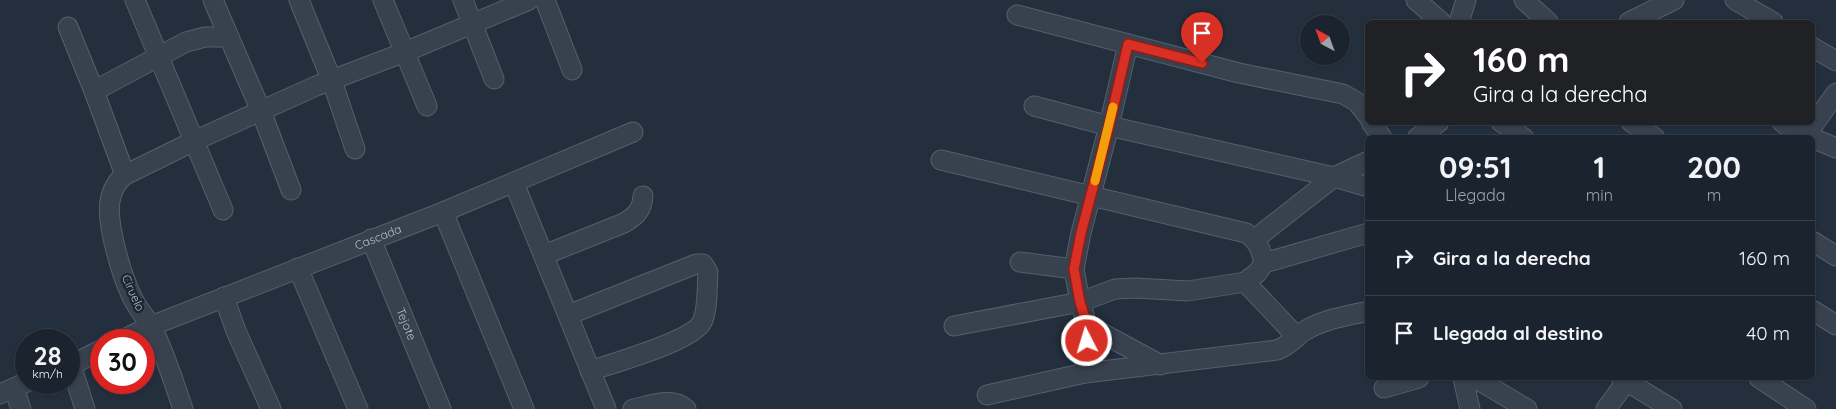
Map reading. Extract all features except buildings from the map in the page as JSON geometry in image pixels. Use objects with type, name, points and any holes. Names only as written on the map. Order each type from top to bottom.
[{"type":"street","points":[[136,0],[223,210]]},
{"type":"street","points":[[213,0],[261,111],[291,190]]},
{"type":"street","points":[[299,0],[332,81],[355,149]]},
{"type":"street","points":[[383,0],[427,106]]},
{"type":"street","points":[[463,0],[494,79]]},
{"type":"street","points":[[68,27],[94,91],[124,174],[316,86],[405,52],[529,0]]},
{"type":"street","points":[[545,0],[572,70]]},
{"type":"street","points":[[1416,0],[1439,20]]},
{"type":"street","points":[[1460,20],[1466,0]]},
{"type":"street","points":[[1524,0],[1546,20]]},
{"type":"street","points":[[1631,20],[1646,6],[1674,0]]},
{"type":"street","points":[[1735,0],[1769,20]]},
{"type":"street","points":[[1017,16],[1239,73],[1343,94],[1357,102],[1365,112]]},
{"type":"street","points":[[94,91],[186,42],[205,37],[229,37]]},
{"type":"street","points":[[1086,373],[1087,325],[1080,302],[1074,269],[1081,233],[1128,44]]},
{"type":"street","points":[[1815,49],[1836,61]]},
{"type":"street","points":[[1815,122],[1836,93]]},
{"type":"street","points":[[1034,106],[1109,126],[1334,177],[1365,186]]},
{"type":"street","points":[[1421,135],[1435,125]]},
{"type":"street","points":[[1504,125],[1520,135]]},
{"type":"street","points":[[1636,125],[1650,135]]},
{"type":"street","points":[[1786,125],[1803,135]]},
{"type":"street","name":"Cascada","points":[[145,329],[443,212],[633,132]]},
{"type":"street","points":[[1815,140],[1836,148]]},
{"type":"street","points":[[941,160],[1246,234],[1255,239],[1262,250],[1264,263]]},
{"type":"street","points":[[1255,239],[1334,177],[1365,162]]},
{"type":"street","name":"Ciruelo","points":[[124,174],[118,180],[110,200],[111,228],[124,277],[139,311],[151,326],[183,409]]},
{"type":"street","points":[[514,183],[606,409]]},
{"type":"street","points":[[544,255],[624,223],[634,217],[640,209],[643,196]]},
{"type":"street","points":[[443,212],[524,409]]},
{"type":"street","points":[[954,326],[1080,302],[1115,289],[1135,288],[1188,291],[1245,282],[1264,263],[1365,234]]},
{"type":"street","name":"Tejote","points":[[371,239],[440,409]]},
{"type":"street","points":[[1815,243],[1836,256]]},
{"type":"street","points":[[1020,262],[1074,269]]},
{"type":"street","points":[[568,315],[696,264],[703,264],[707,268],[705,316],[698,329],[679,340],[590,371]]},
{"type":"street","points":[[298,268],[358,409]]},
{"type":"street","points":[[1245,282],[1297,337]]},
{"type":"street","points":[[224,297],[236,331],[271,409]]},
{"type":"street","points":[[987,395],[1086,373],[1277,350],[1288,347],[1306,330],[1318,324],[1365,312]]},
{"type":"street","points":[[1815,312],[1836,325]]},
{"type":"street","points":[[1087,325],[1160,365]]},
{"type":"street","points":[[1384,388],[1412,380]]},
{"type":"street","points":[[1463,380],[1470,409]]},
{"type":"street","points":[[1479,380],[1527,409]]},
{"type":"street","points":[[1606,409],[1624,380]]},
{"type":"street","points":[[1627,380],[1672,409]]},
{"type":"street","points":[[1762,380],[1806,409]]},
{"type":"street","points":[[14,388],[21,409]]},
{"type":"street","points":[[79,394],[84,409]]},
{"type":"street","points":[[633,409],[679,406]]},
{"type":"slow traffic","points":[[1095,181],[1113,107]]},
{"type":"route","points":[[1087,341],[1087,325],[1080,302],[1074,269],[1081,233],[1128,44],[1202,63]]}]
